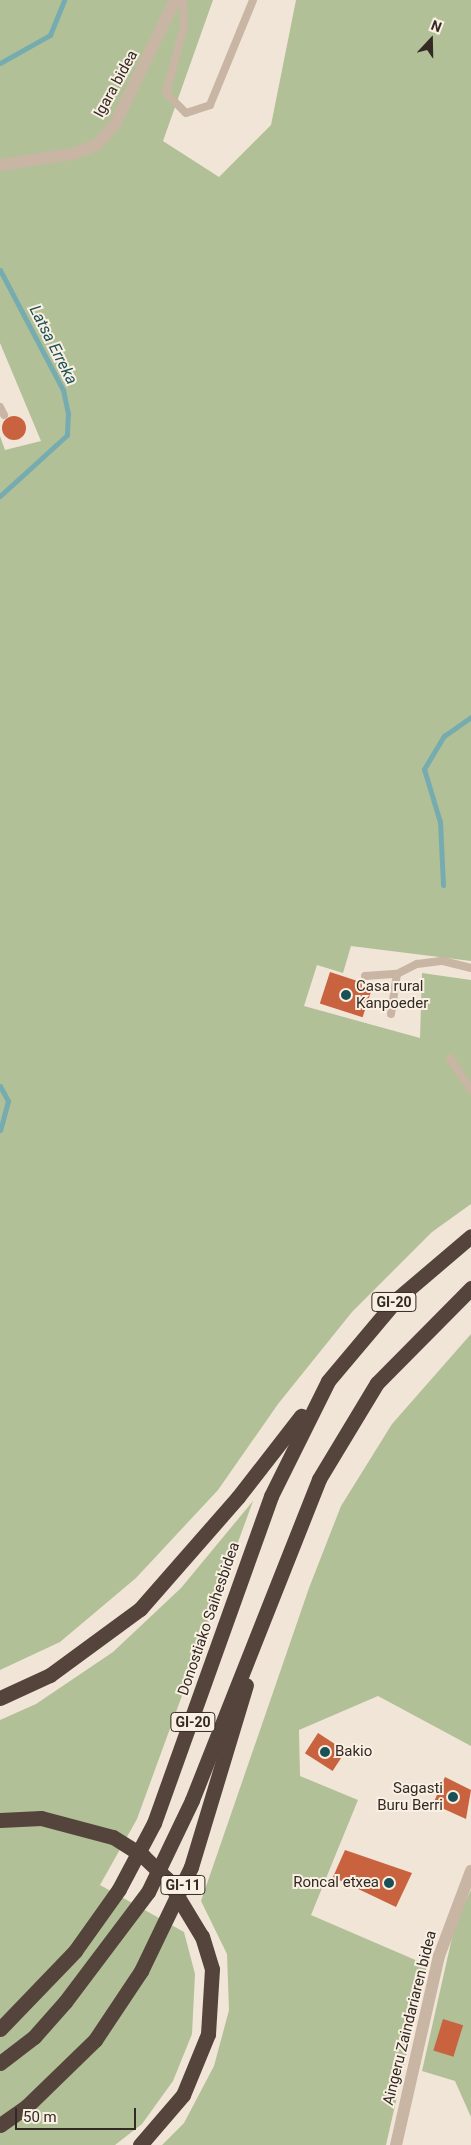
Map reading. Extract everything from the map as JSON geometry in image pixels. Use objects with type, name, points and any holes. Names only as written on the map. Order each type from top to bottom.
[{"type":"highway","name":"Donostiako Saihesbidea","points":[[0,2029],[81,1943],[119,1889],[154,1823],[271,1496],[328,1381],[397,1299],[471,1236]]},
{"type":"highway","name":"GI-20","points":[[0,2063],[34,2037],[65,2002],[148,1892],[192,1800],[319,1478],[364,1404],[384,1376],[471,1288]]},
{"type":"highway","points":[[0,1698],[50,1675],[140,1608],[238,1497],[328,1381]]},
{"type":"highway","name":"GI-11","points":[[0,2125],[26,2107],[95,2040],[141,1971],[191,1867],[273,1592]]},
{"type":"highway","points":[[0,1820],[40,1818],[113,1837],[144,1856],[167,1879],[202,1936],[212,1969],[208,2034],[183,2094],[140,2145]]},
{"type":"street","name":"Igara bidea","points":[[0,165],[73,154],[96,144],[116,122],[175,0]]},
{"type":"street","name":"Aingeru Zaindariaren bidea","points":[[396,2145],[439,1956],[471,1871]]},
{"type":"lane","points":[[183,0],[184,26],[166,93],[186,113],[210,105],[253,0]]},
{"type":"lane","points":[[0,407],[4,415]]},
{"type":"lane","points":[[365,976],[397,974],[417,964],[443,962],[471,968]]},
{"type":"lane","points":[[390,1014],[397,974]]},
{"type":"lane","points":[[450,1058],[471,1090]]},
{"type":"green space","points":[[0,0],[213,0],[163,141],[219,177],[271,125],[296,0],[471,0],[471,961],[351,946],[343,973],[317,965],[304,1006],[420,1038],[422,973],[471,980],[471,1204],[432,1232],[352,1312],[278,1404],[218,1490],[136,1578],[60,1642],[0,1670],[0,436],[5,450],[41,441],[0,343]]},
{"type":"green space","points":[[471,1334],[471,1746],[378,1696],[299,1730],[300,1776],[358,1800],[311,1915],[427,1965],[386,2145],[162,2145],[184,2123],[214,2066],[229,2010],[227,1954],[201,1901],[309,1588],[341,1506],[392,1424]]},
{"type":"green space","points":[[253,1501],[137,1819],[100,1885],[184,1932],[195,1974],[192,2034],[173,2081],[142,2124],[115,2145],[0,2145],[0,1720],[36,1704],[113,1652],[181,1588]]},
{"type":"green space","points":[[471,1890],[471,2117],[455,2081],[422,2071],[456,1920]]},
{"type":"building","points":[[14,416],[19,417],[25,423],[25,433],[19,439],[14,440],[9,439],[3,433],[2,428],[3,423],[9,417]]},
{"type":"building","name":"Casa rural Kanpoeder","points":[[330,972],[373,986],[363,1017],[320,1003]]},
{"type":"building","name":"Bakio","points":[[318,1733],[346,1751],[333,1771],[305,1753]]},
{"type":"building","name":"Sagasti Buru Berri","points":[[445,1777],[471,1790],[466,1819],[433,1804]]},
{"type":"building","points":[[345,1850],[412,1873],[396,1907],[333,1877]]},
{"type":"building","points":[[443,2019],[463,2025],[453,2057],[433,2051]]},
{"type":"waterway","name":"Latsa Erreka","points":[[0,63],[50,35],[64,0]]},
{"type":"waterway","name":"Latsa Erreka","points":[[0,270],[63,390],[68,413],[67,435],[0,496]]},
{"type":"waterway","points":[[443,885],[440,822],[424,769],[444,736],[471,717]]},
{"type":"waterway","points":[[0,1086],[8,1101],[0,1130]]},
{"type":"place","name":"Casa rural Kanpoeder","points":[[346,995]]},
{"type":"place","name":"Bakio","points":[[325,1752]]},
{"type":"place","name":"Sagasti Buru Berri","points":[[453,1797]]},
{"type":"place","name":"Roncal etxea","points":[[389,1883]]}]
